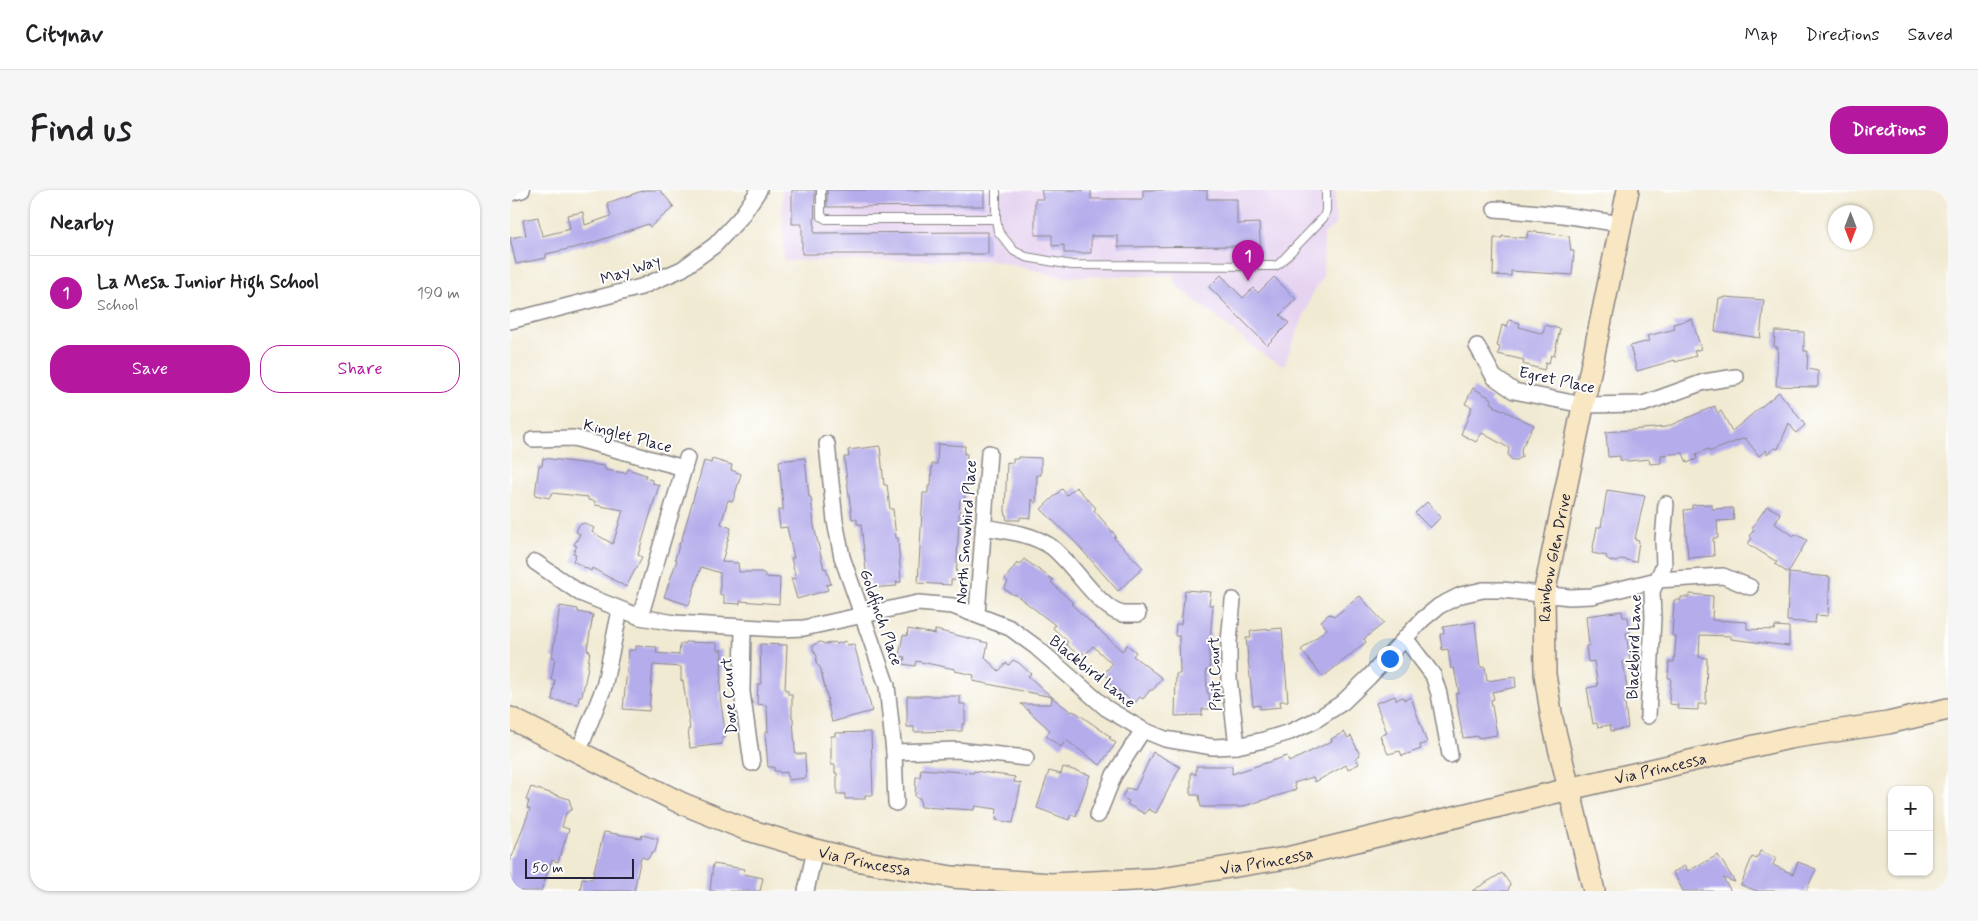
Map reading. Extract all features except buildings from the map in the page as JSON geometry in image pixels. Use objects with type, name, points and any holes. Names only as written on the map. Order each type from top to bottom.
[{"type":"street","points":[[510,192],[522,190]]},
{"type":"street","name":"May Way","points":[[510,321],[641,287],[682,269],[715,245],[740,218],[759,190]]},
{"type":"street","name":"Rainbow Glen Drive","points":[[1594,891],[1552,719],[1545,674],[1544,594],[1628,190]]},
{"type":"street","points":[[1495,209],[1563,215],[1621,224]]},
{"type":"street","name":"Egret Place","points":[[1477,346],[1494,377],[1514,390],[1583,405],[1643,404],[1704,382],[1736,377]]},
{"type":"street","name":"Kinglet Place","points":[[533,439],[574,438],[686,463],[640,617]]},
{"type":"street","name":"Goldfinch Place","points":[[827,444],[835,521],[842,557],[887,686],[894,752],[896,803]]},
{"type":"street","name":"North Snowbird Place","points":[[977,614],[988,453]]},
{"type":"street","name":"Blackbird Lane","points":[[1648,716],[1653,618],[1652,591],[1664,566],[1663,540],[1666,504]]},
{"type":"street","points":[[983,526],[1024,534],[1048,546],[1064,557],[1106,606],[1121,614],[1138,614]]},
{"type":"street","name":"Blackbird Lane","points":[[535,562],[580,593],[640,617],[675,623],[743,628],[804,628],[918,603],[953,606],[1010,628],[1106,708],[1143,730],[1165,739],[1213,747],[1237,746],[1290,732],[1314,721],[1342,704],[1439,606],[1461,595],[1483,590],[1502,590],[1570,597],[1592,596],[1657,580],[1723,576],[1750,587]]},
{"type":"street","name":"Pipit Court","points":[[1233,600],[1229,642],[1229,679],[1237,746]]},
{"type":"street","points":[[578,753],[604,687],[620,610]]},
{"type":"street","name":"Dove Court","points":[[743,628],[742,692],[752,763]]},
{"type":"street","points":[[1406,638],[1433,675],[1439,694],[1450,755]]},
{"type":"street","name":"Via Princessa","points":[[510,718],[681,804],[746,829],[815,850],[861,861],[952,876],[1051,884],[1154,879],[1287,858],[1569,789],[1789,738],[1888,723],[1948,709]]},
{"type":"street","points":[[1098,815],[1114,775],[1143,730]]},
{"type":"street","points":[[894,752],[958,750],[1026,758]]},
{"type":"street","points":[[806,891],[815,850]]},
{"type":"lane","points":[[820,190],[821,216],[826,219],[996,219]]},
{"type":"lane","points":[[996,190],[998,231],[1014,251],[1026,257],[1065,265],[1275,266],[1324,217],[1326,190]]},
{"type":"shaded area","points":[[782,190],[1335,190],[1335,225],[1324,234],[1323,277],[1313,293],[1284,365],[1262,354],[1176,285],[1174,275],[1064,277],[991,260],[784,261]]},
{"type":"place","name":"La Mesa Junior High School","points":[[1248,281]]}]
